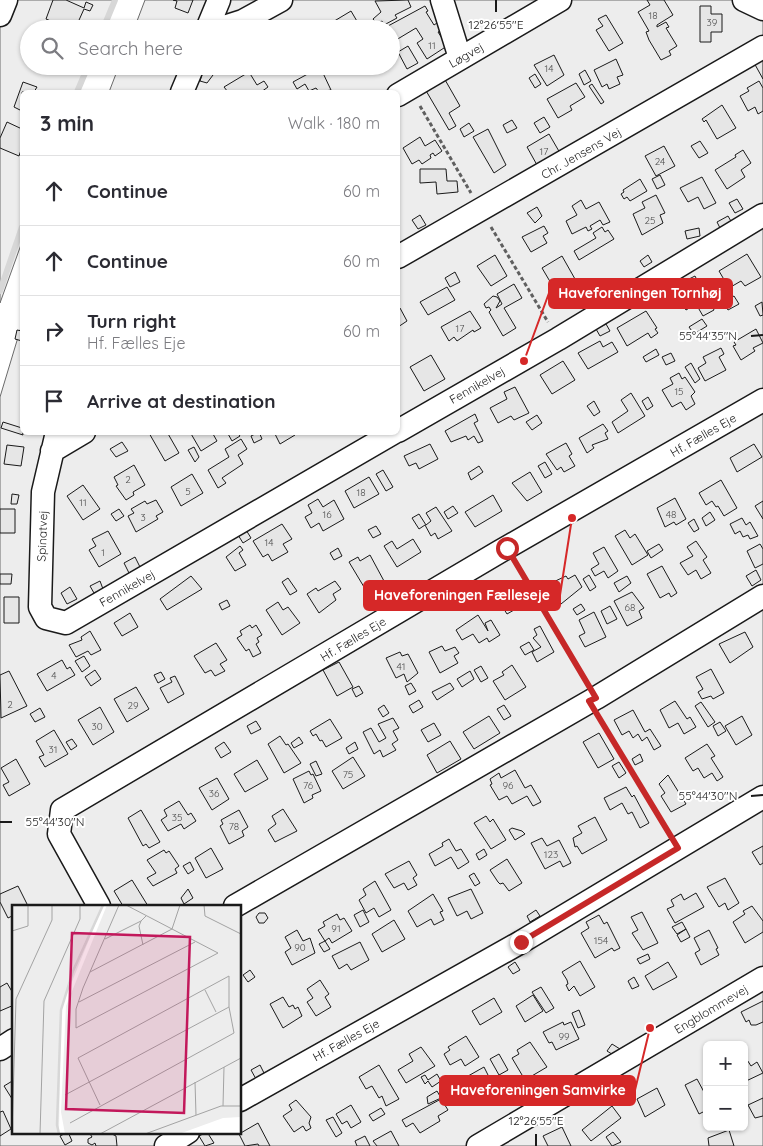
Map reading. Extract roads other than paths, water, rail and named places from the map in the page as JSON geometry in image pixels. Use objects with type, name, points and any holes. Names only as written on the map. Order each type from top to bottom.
[{"type":"lane","points":[[0,15],[6,0]]},
{"type":"lane","points":[[211,20],[219,0]]},
{"type":"lane","points":[[245,20],[281,0]]},
{"type":"lane","points":[[442,0],[460,58]]},
{"type":"lane","name":"Løgvej","points":[[400,94],[560,0]]},
{"type":"lane","points":[[744,0],[763,10]]},
{"type":"lane","name":"Chr. Jensens Vej","points":[[400,256],[763,47]]},
{"type":"lane","points":[[183,90],[189,75]]},
{"type":"lane","name":"Fennikelvej","points":[[400,430],[558,339],[763,215]]},
{"type":"lane","name":"Hf. Fælles Eje","points":[[98,905],[59,834],[62,810],[763,400]]},
{"type":"lane","points":[[54,442],[75,435]]},
{"type":"lane","name":"Fennikelvej","points":[[66,622],[391,435]]},
{"type":"lane","name":"Spinatvej","points":[[54,442],[43,492],[40,607],[46,618],[66,622]]},
{"type":"lane","points":[[238,905],[592,699],[763,596]]},
{"type":"lane","name":"Hf. Fælles Eje","points":[[241,1099],[521,942],[763,797]]},
{"type":"lane","name":"Engblommevej","points":[[478,1146],[763,978]]},
{"type":"lane","points":[[0,1049],[12,1041]]},
{"type":"lane","points":[[166,1146],[185,1134]]},
{"type":"waterway","points":[[107,20],[115,0]]},
{"type":"waterway","points":[[78,90],[84,75]]},
{"type":"waterway","points":[[0,291],[20,233]]},
{"type":"place","name":"Haveforeningen Tornhøj","points":[[524,361]]},
{"type":"place","name":"Haveforeningen Fælleseje","points":[[572,518]]},
{"type":"place","name":"Haveforeningen Samvirke","points":[[650,1028]]}]
